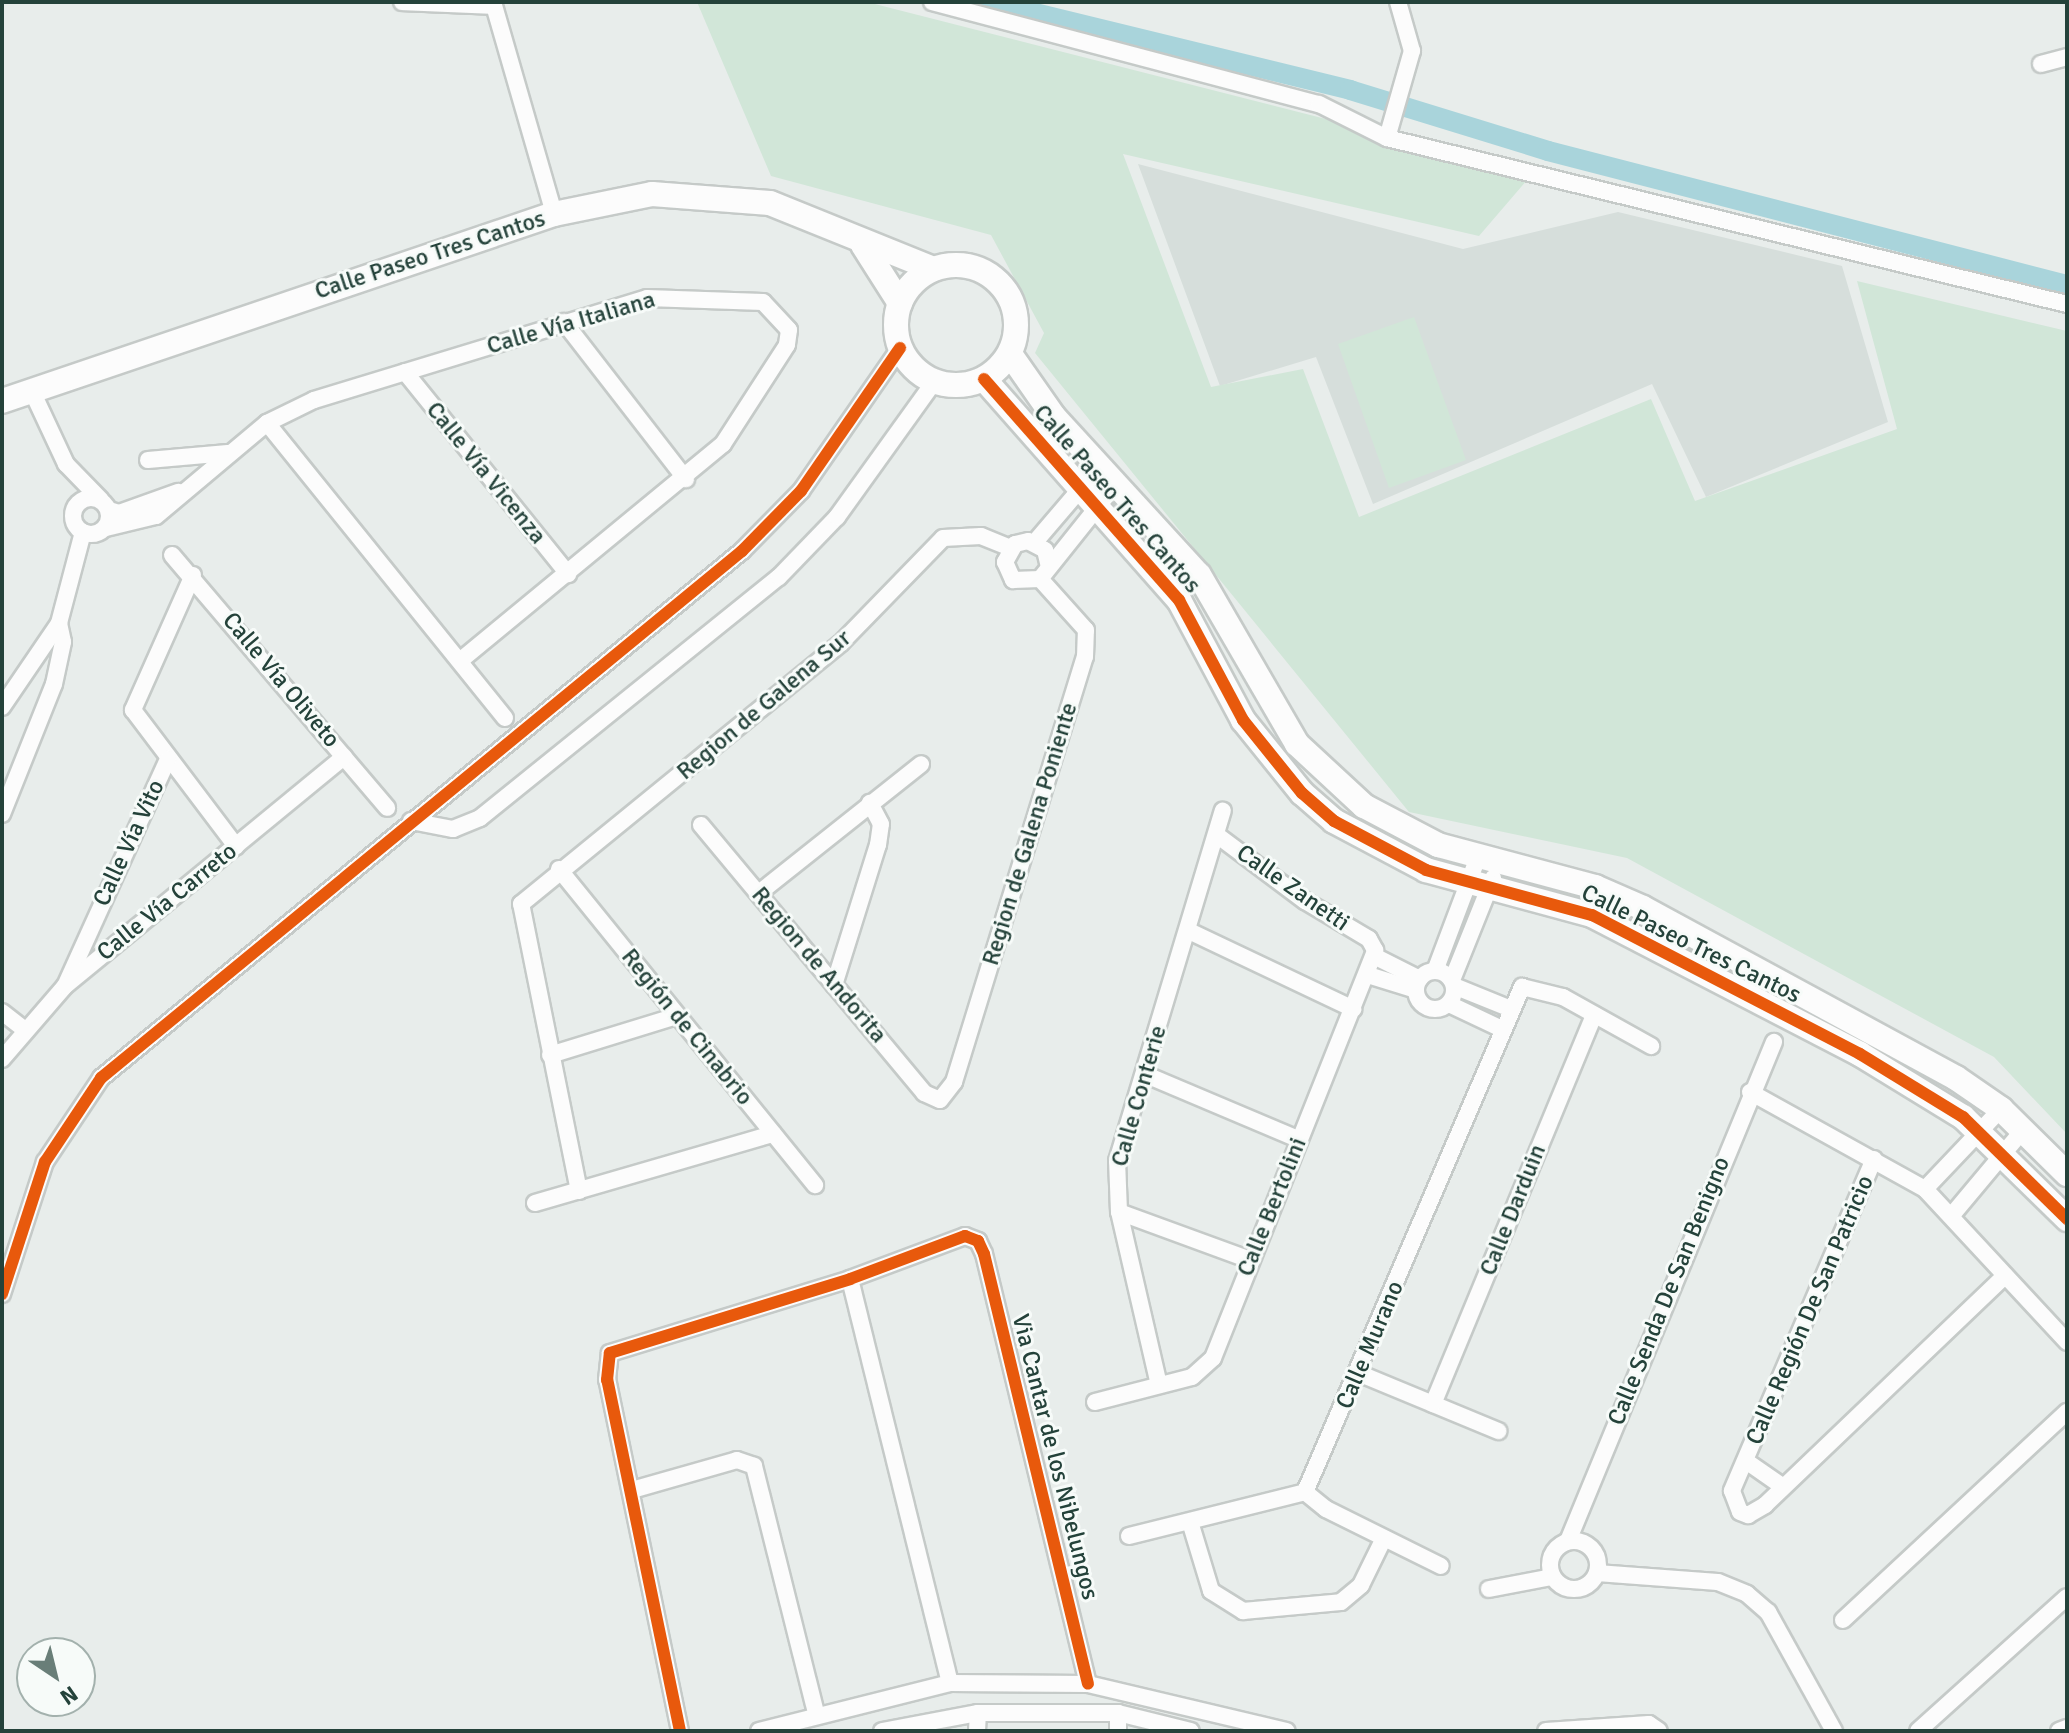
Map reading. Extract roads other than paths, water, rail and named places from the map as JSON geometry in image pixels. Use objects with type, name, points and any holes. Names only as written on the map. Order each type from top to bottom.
[{"type":"street","points":[[402,2],[494,4],[554,214]]},
{"type":"street","points":[[932,2],[1319,104],[1387,138],[2067,304]]},
{"type":"street","points":[[1387,138],[1412,51],[1398,2]]},
{"type":"street","points":[[2041,64],[2067,57]]},
{"type":"street","name":"Calle Paseo Tres Cantos","points":[[2,401],[554,214],[652,194],[736,196],[802,213],[863,245],[933,269]]},
{"type":"street","name":"Calle Paseo Tres Cantos","points":[[863,245],[900,303]]},
{"type":"street","points":[[2,1294],[45,1162],[101,1078],[742,551],[801,491],[900,348],[900,303],[933,269],[961,264],[1000,282],[1017,322],[1010,354],[984,379],[963,385],[934,382],[900,348]]},
{"type":"street","name":"Calle Vía Italiana","points":[[83,532],[156,516],[183,490],[267,423],[405,372],[647,298],[685,295],[763,302],[789,330],[787,345],[723,444],[686,479],[462,659]]},
{"type":"street","points":[[564,322],[686,479]]},
{"type":"street","name":"Calle Paseo Tres Cantos","points":[[1010,354],[1107,476],[1199,575],[1270,701],[1314,762],[1400,830],[1488,860],[1595,887],[1643,908],[1956,1078],[2001,1109],[2067,1174]]},
{"type":"street","name":"Calle Vía Vicenza","points":[[405,372],[568,574]]},
{"type":"street","name":"Calle Paseo Tres Cantos","points":[[984,379],[1086,499],[1179,600],[1243,720],[1302,793],[1374,847],[1478,887],[1605,922],[1928,1092],[2004,1152],[2067,1219]]},
{"type":"street","points":[[411,821],[453,829],[480,818],[779,577],[837,517],[934,382]]},
{"type":"street","points":[[2,707],[59,623],[83,532],[73,513],[66,464],[31,389]]},
{"type":"street","points":[[267,423],[462,659],[505,718]]},
{"type":"street","points":[[148,460],[228,453]]},
{"type":"street","points":[[66,464],[105,505],[106,528]]},
{"type":"street","points":[[1107,476],[1086,499],[1035,542],[1010,548],[1005,569],[1013,580],[1040,579],[1086,499],[1107,476]]},
{"type":"street","name":"Calle Vía Italiana","points":[[73,513],[84,500],[105,505],[119,513],[183,490]]},
{"type":"street","name":"Region de Galena Sur","points":[[550,1055],[521,904],[559,869],[841,643],[943,538],[981,536],[1010,548]]},
{"type":"street","points":[[1035,542],[1048,563]]},
{"type":"street","name":"Calle Vía Oliveto","points":[[172,555],[193,575],[387,808]]},
{"type":"street","name":"Calle Vía Vito","points":[[65,986],[168,759],[133,710],[193,575]]},
{"type":"street","name":"Region de Galena Poniente","points":[[940,1100],[954,1082],[1085,657],[1086,630],[1040,579]]},
{"type":"street","points":[[2,814],[54,684],[63,642],[59,623]]},
{"type":"street","name":"Calle Vía Carreto","points":[[2,1059],[24,1029],[65,986],[344,757]]},
{"type":"street","points":[[168,759],[236,846]]},
{"type":"street","points":[[759,893],[921,764]]},
{"type":"street","points":[[834,985],[878,845],[881,824],[870,803]]},
{"type":"street","name":"Calle Conterie","points":[[1159,1385],[1119,1212],[1117,1161],[1218,836],[1223,811]]},
{"type":"street","name":"Region de Andorita","points":[[701,825],[924,1093],[940,1100]]},
{"type":"street","name":"Calle Zanetti","points":[[1218,836],[1305,901],[1369,939],[1374,956]]},
{"type":"street","points":[[1449,1004],[1478,887],[1488,860]]},
{"type":"street","name":"Región de Cinabrio","points":[[559,869],[815,1185]]},
{"type":"street","points":[[1478,887],[1424,980],[1430,1009],[1449,1004],[1502,1029]]},
{"type":"street","points":[[1189,931],[1353,1009]]},
{"type":"street","points":[[1374,956],[1424,980]]},
{"type":"street","name":"Calle Bertolini","points":[[1095,1402],[1203,1371],[1213,1358],[1298,1139],[1374,956]]},
{"type":"street","points":[[1368,975],[1453,983],[1511,1009]]},
{"type":"street","name":"Calle Murano","points":[[1305,1492],[1522,987],[1563,997],[1594,1015]]},
{"type":"street","points":[[2,1012],[24,1029]]},
{"type":"street","points":[[1594,1015],[1651,1046]]},
{"type":"street","name":"Calle Darduin","points":[[1433,1404],[1594,1015]]},
{"type":"street","points":[[579,1191],[550,1055],[677,1016]]},
{"type":"street","name":"Calle Senda De San Benigno","points":[[1568,1541],[1750,1092],[1774,1042]]},
{"type":"street","points":[[1144,1074],[1298,1139]]},
{"type":"street","points":[[1750,1092],[1925,1189],[2067,1342]]},
{"type":"street","points":[[1925,1189],[2001,1109]]},
{"type":"street","points":[[1952,1215],[2023,1130]]},
{"type":"street","points":[[535,1203],[773,1134]]},
{"type":"street","name":"Calle Región De San Patricio","points":[[1874,1159],[1732,1491],[1740,1512],[1756,1511],[2005,1276]]},
{"type":"street","points":[[1119,1212],[1250,1260]]},
{"type":"street","name":"Via Cantar de los Nibelungos","points":[[850,1279],[965,1236],[978,1241],[1088,1684]]},
{"type":"street","points":[[680,1731],[607,1380],[610,1353],[850,1279],[950,1683]]},
{"type":"street","points":[[1358,1373],[1498,1431]]},
{"type":"street","points":[[1843,1620],[2067,1412]]},
{"type":"street","points":[[632,1490],[737,1460],[754,1466],[816,1713]]},
{"type":"street","name":"Calle Región De San Patricio","points":[[1746,1461],[1782,1486]]},
{"type":"street","points":[[1129,1536],[1191,1525],[1305,1492],[1326,1509],[1441,1566]]},
{"type":"street","points":[[1191,1525],[1211,1591],[1243,1611],[1341,1602],[1361,1585],[1384,1538]]},
{"type":"street","points":[[1552,1577],[1551,1556],[1568,1541],[1595,1552],[1597,1573]]},
{"type":"street","points":[[1489,1589],[1552,1577],[1570,1589],[1581,1588],[1597,1573],[1718,1582],[1747,1594],[1768,1612],[1834,1731]]},
{"type":"street","points":[[1918,1731],[2067,1597]]},
{"type":"street","points":[[759,1731],[816,1713],[950,1683],[1088,1684],[1287,1731]]},
{"type":"street","points":[[977,1731],[978,1713]]},
{"type":"street","points":[[882,1731],[978,1713],[1118,1713],[1191,1731]]},
{"type":"street","points":[[1118,1713],[1118,1731]]},
{"type":"street","points":[[1546,1731],[1649,1724],[1659,1731]]},
{"type":"street","points":[[2059,1731],[2067,1728]]},
{"type":"waterway","points":[[990,2],[1350,90],[1548,151],[2067,285]]}]
